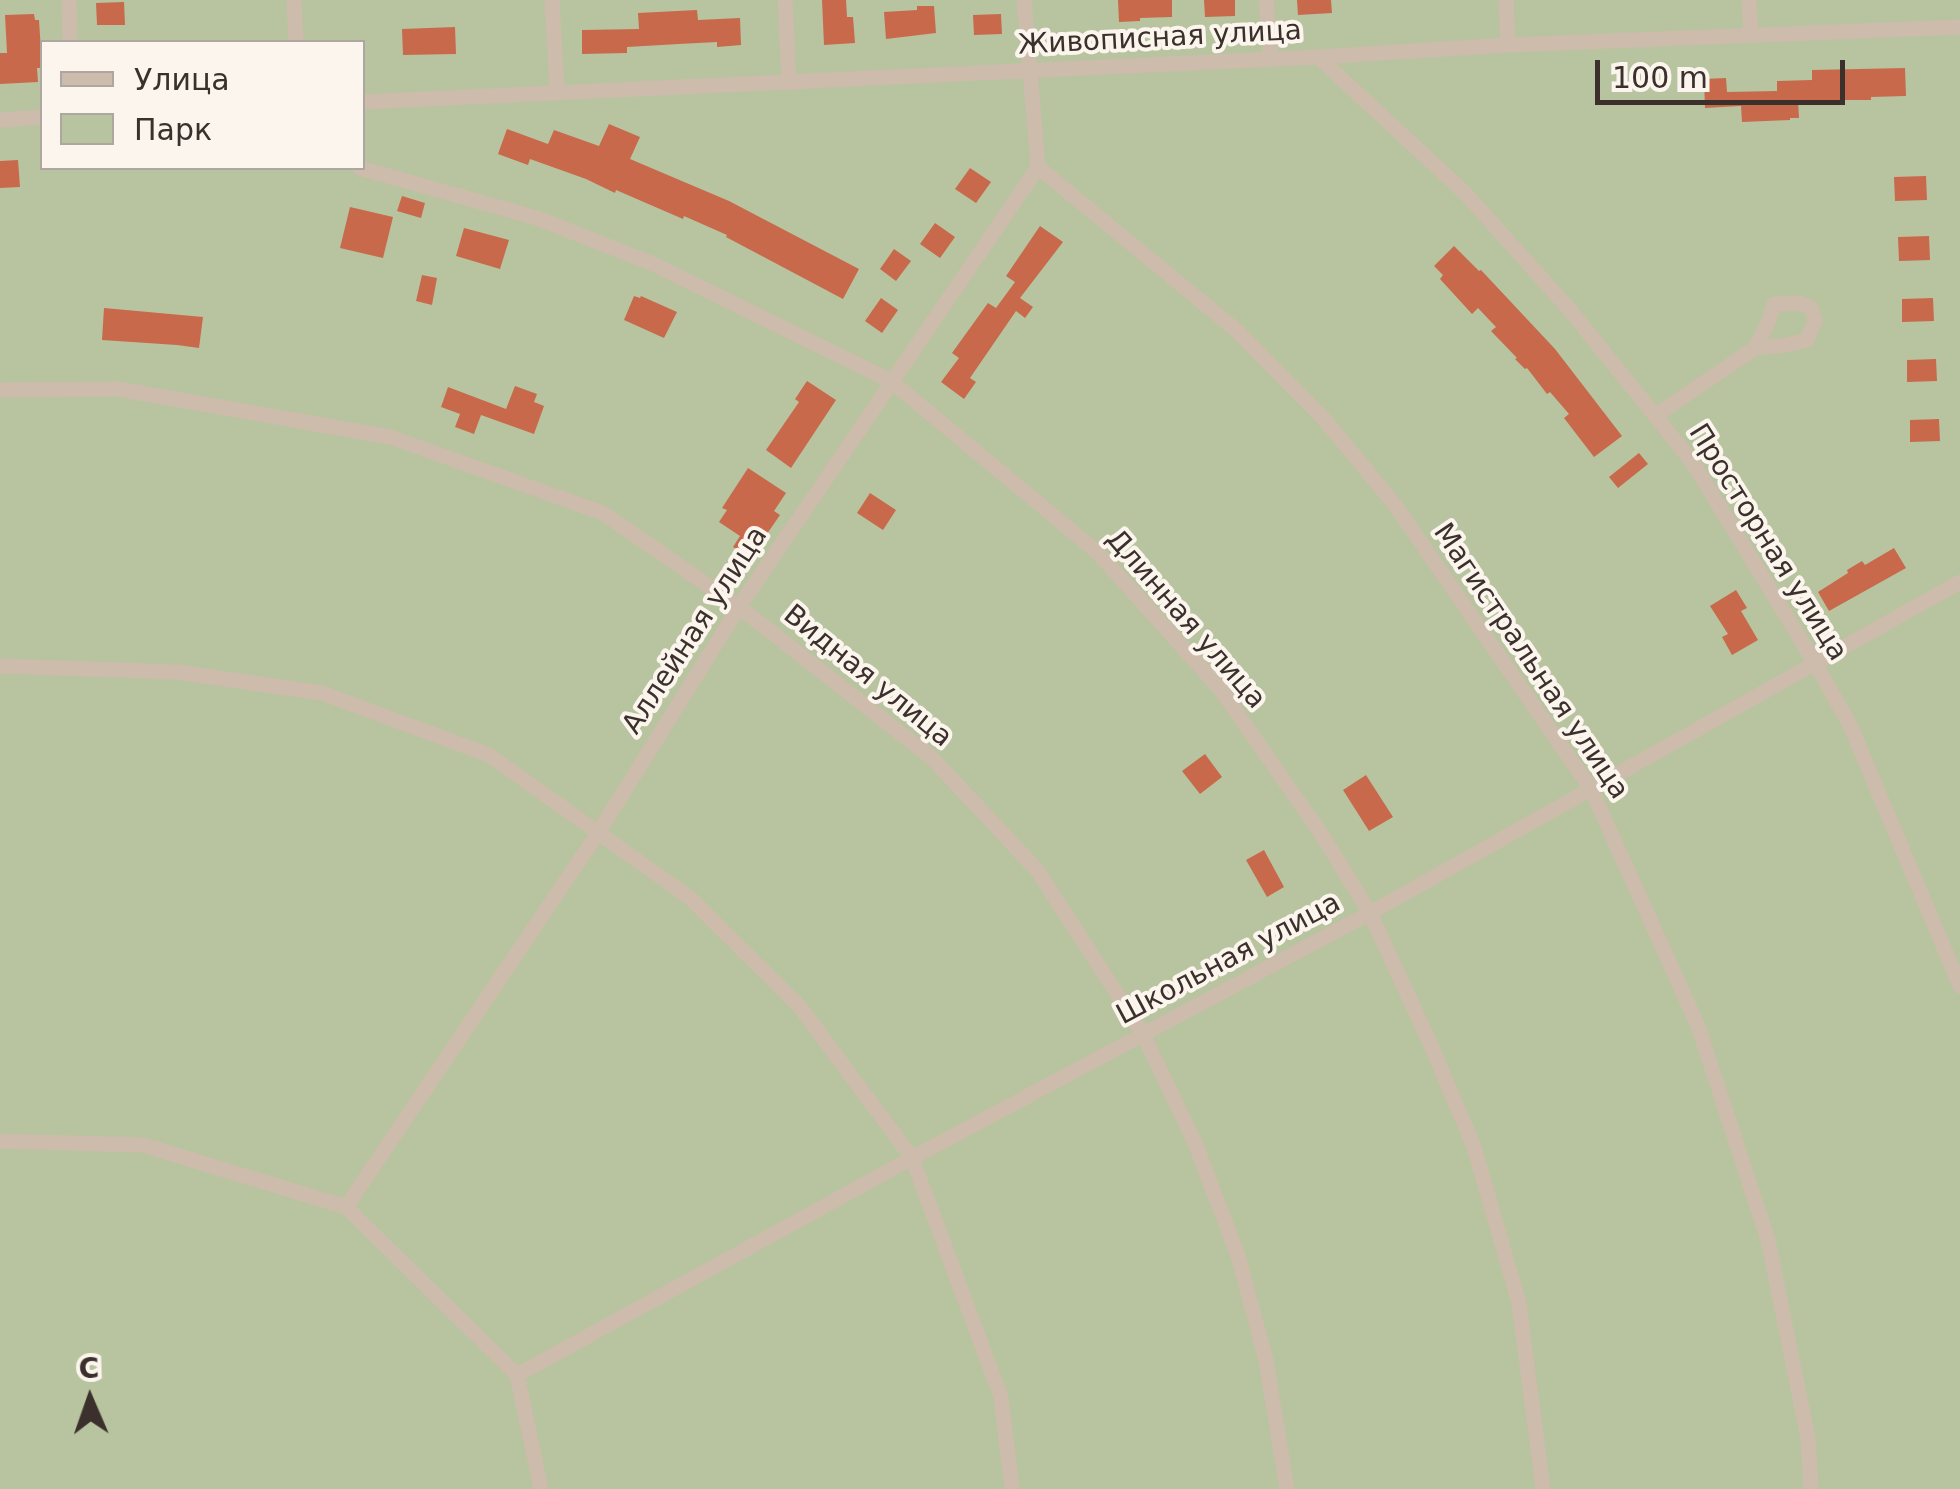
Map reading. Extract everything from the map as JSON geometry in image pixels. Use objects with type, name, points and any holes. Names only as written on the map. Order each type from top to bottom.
[{"type":"street","points":[[68,0],[70,40]]},
{"type":"street","points":[[294,0],[296,40]]},
{"type":"street","points":[[552,0],[557,92]]},
{"type":"street","points":[[785,0],[789,83]]},
{"type":"street","points":[[1024,0],[1038,167]]},
{"type":"street","points":[[1266,0],[1271,58]]},
{"type":"street","points":[[1506,0],[1508,45]]},
{"type":"street","points":[[1748,0],[1751,35]]},
{"type":"street","name":"Живописная улица","points":[[365,102],[1960,26]]},
{"type":"street","name":"Просторная улица","points":[[1318,57],[1465,193],[1570,310],[1693,463],[1850,726],[1960,986]]},
{"type":"street","points":[[0,120],[40,117]]},
{"type":"street","name":"Аллейная улица","points":[[346,1207],[598,832],[739,607],[1038,167]]},
{"type":"street","name":"Магистральная улица","points":[[1038,167],[1236,330],[1324,419],[1395,505],[1591,789],[1698,1026],[1768,1240],[1808,1438],[1812,1489]]},
{"type":"street","name":"Длинная улица","points":[[365,169],[536,218],[654,264],[891,381],[1097,552],[1221,690],[1309,816],[1370,913],[1474,1147],[1518,1304],[1543,1489]]},
{"type":"street","points":[[1655,416],[1755,348]]},
{"type":"street","name":"Видная улица","points":[[0,390],[118,389],[390,436],[603,512],[739,607],[931,757],[1037,870],[1143,1034],[1196,1143],[1238,1256],[1266,1360],[1287,1489]]},
{"type":"street","name":"Школьная улица","points":[[517,1375],[1370,913],[1960,582]]},
{"type":"street","points":[[0,666],[178,672],[322,693],[489,755],[690,898],[800,1007],[912,1158],[1001,1397],[1012,1489]]},
{"type":"street","points":[[0,1140],[143,1145],[346,1207],[517,1375],[540,1489]]},
{"type":"green space","points":[[0,0],[1960,0],[1960,1489],[0,1489]]},
{"type":"building","points":[[822,0],[846,0],[847,17],[853,17],[855,43],[824,45]]},
{"type":"building","points":[[1118,0],[1172,0],[1172,17],[1119,22]]},
{"type":"building","points":[[1204,0],[1235,0],[1235,16],[1205,17]]},
{"type":"building","points":[[1297,0],[1331,0],[1332,13],[1298,15]]},
{"type":"building","points":[[124,2],[125,25],[97,25],[96,3]]},
{"type":"building","points":[[917,6],[934,6],[936,33],[886,39],[884,12],[917,10]]},
{"type":"building","points":[[697,10],[698,20],[740,18],[741,45],[679,44],[627,47],[627,53],[582,54],[582,30],[639,29],[638,13]]},
{"type":"building","points":[[34,14],[35,20],[39,20],[38,82],[0,84],[0,53],[7,53],[5,15]]},
{"type":"building","points":[[1001,14],[1002,34],[974,35],[973,15]]},
{"type":"building","points":[[455,27],[456,54],[403,55],[402,29]]},
{"type":"building","points":[[1905,68],[1906,96],[1798,100],[1799,118],[1790,120],[1742,122],[1741,106],[1705,108],[1704,79],[1726,78],[1727,92],[1777,91],[1777,81],[1812,80],[1812,70]]},
{"type":"building","points":[[609,124],[640,137],[630,159],[729,201],[859,269],[843,299],[727,235],[684,216],[683,219],[530,159],[528,165],[498,154],[507,129],[548,144],[554,130],[599,146]]},
{"type":"building","points":[[18,160],[20,187],[0,188],[0,161]]},
{"type":"building","points":[[970,168],[991,182],[976,203],[955,189]]},
{"type":"building","points":[[1926,176],[1927,200],[1895,201],[1894,177]]},
{"type":"building","points":[[402,196],[425,203],[421,218],[397,211]]},
{"type":"building","points":[[350,207],[393,217],[383,258],[340,248]]},
{"type":"building","points":[[935,223],[955,237],[940,258],[920,244]]},
{"type":"building","points":[[1040,226],[1063,242],[1020,298],[1033,307],[1025,318],[1016,311],[970,378],[976,382],[964,399],[941,382],[959,358],[952,353],[988,303],[996,308],[1015,282],[1006,276]]},
{"type":"building","points":[[464,228],[509,240],[500,269],[456,256]]},
{"type":"building","points":[[1929,236],[1930,260],[1899,261],[1898,237]]},
{"type":"building","points":[[1454,246],[1555,349],[1622,436],[1594,457],[1564,418],[1569,414],[1491,331],[1496,327],[1478,308],[1472,314],[1440,279],[1443,275],[1434,266]]},
{"type":"building","points":[[894,249],[911,261],[896,281],[880,269]]},
{"type":"building","points":[[422,275],[437,278],[432,305],[416,301]]},
{"type":"building","points":[[634,296],[677,312],[664,338],[624,320]]},
{"type":"building","points":[[881,298],[898,310],[882,333],[865,321]]},
{"type":"building","points":[[1933,298],[1934,321],[1902,322],[1902,299]]},
{"type":"building","points":[[104,308],[203,317],[199,348],[102,340]]},
{"type":"building","points":[[1936,359],[1937,381],[1907,382],[1907,360]]},
{"type":"building","points":[[807,381],[836,400],[791,468],[766,450],[799,402],[795,399]]},
{"type":"building","points":[[515,386],[537,394],[534,402],[544,406],[534,434],[481,415],[474,434],[455,427],[460,414],[441,407],[448,387],[506,409]]},
{"type":"building","points":[[1939,419],[1940,441],[1910,442],[1910,420]]},
{"type":"building","points":[[1639,453],[1648,464],[1618,488],[1609,477]]},
{"type":"building","points":[[748,468],[786,493],[774,511],[780,515],[762,541],[757,538],[746,555],[733,547],[740,536],[719,522],[727,510],[722,508]]},
{"type":"building","points":[[870,493],[896,510],[883,530],[857,513]]},
{"type":"building","points":[[1894,548],[1906,568],[1829,611],[1818,592],[1862,561],[1865,565]]},
{"type":"building","points":[[1736,590],[1747,608],[1741,611],[1758,640],[1732,655],[1722,637],[1728,634],[1710,606]]},
{"type":"building","points":[[1205,754],[1222,777],[1200,794],[1182,771]]},
{"type":"building","points":[[1366,775],[1393,817],[1369,831],[1343,790]]},
{"type":"building","points":[[1264,850],[1284,887],[1267,897],[1246,860]]}]
